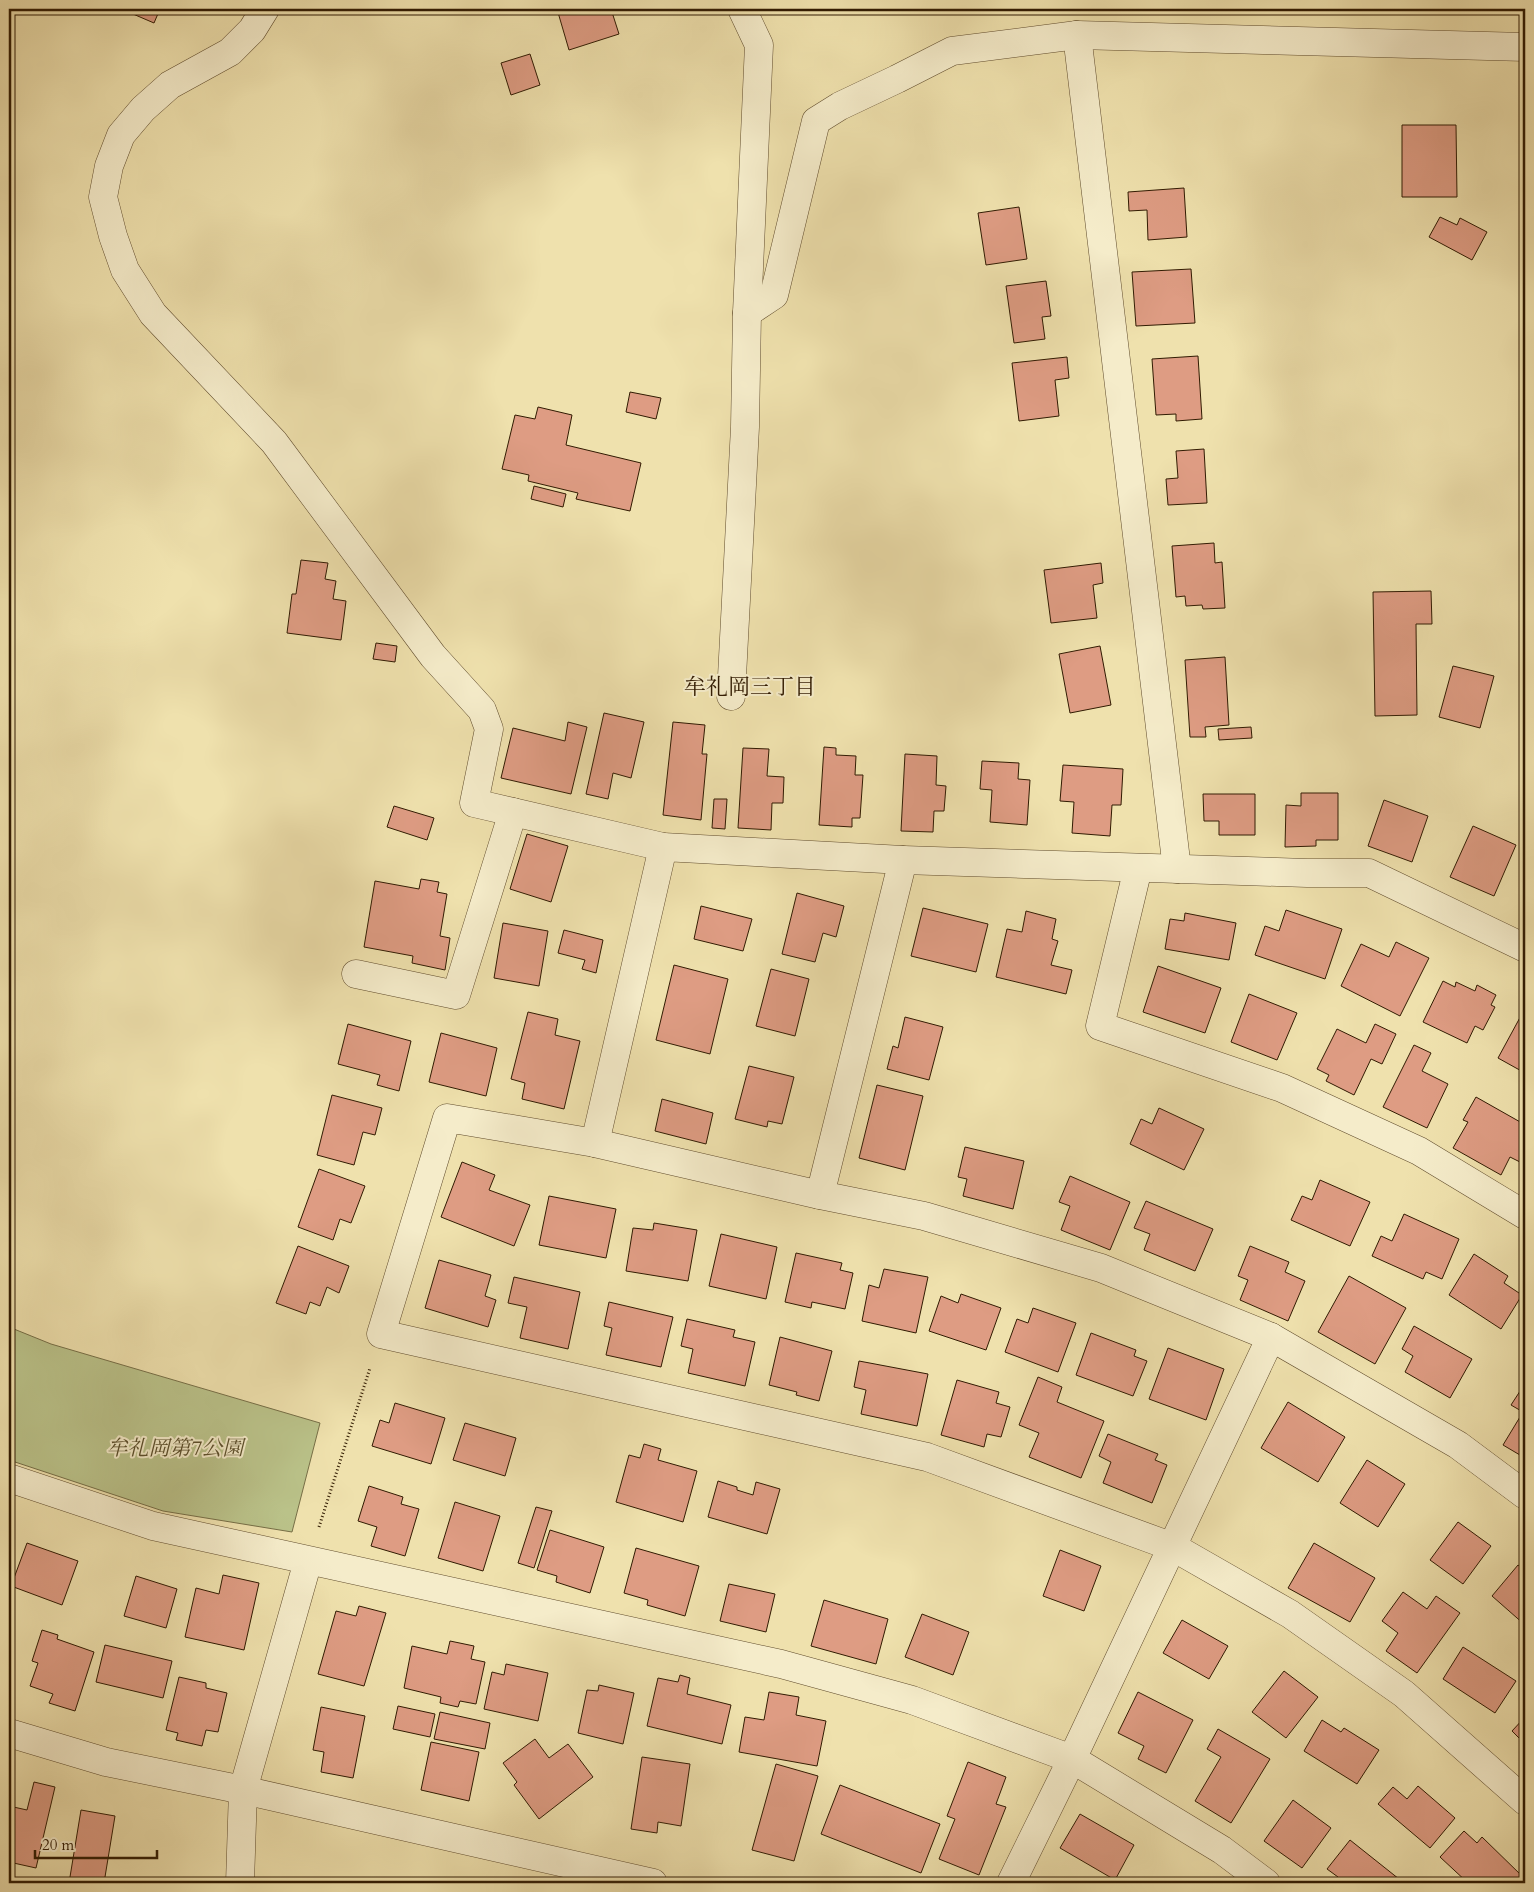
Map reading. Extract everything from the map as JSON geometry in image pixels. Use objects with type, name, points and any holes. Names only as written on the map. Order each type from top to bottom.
[{"type":"street","points":[[265,9],[252,30],[230,52],[170,85],[143,109],[121,135],[108,166],[103,197],[113,236],[125,270],[153,314],[274,442],[433,656],[482,710],[488,730],[474,803],[663,847],[903,860],[1307,873],[1369,873],[1525,948]]},
{"type":"street","points":[[731,696],[745,427],[746,313],[759,45],[742,9]]},
{"type":"street","points":[[746,313],[774,295],[816,121],[840,106],[952,50],[1077,35],[1525,47]]},
{"type":"street","points":[[1077,35],[1177,869]]},
{"type":"street","points":[[356,974],[456,995],[513,812]]},
{"type":"street","points":[[595,1143],[663,847]]},
{"type":"street","points":[[820,1195],[903,860]]},
{"type":"street","points":[[1138,868],[1100,1026],[1282,1088],[1419,1150],[1525,1215]]},
{"type":"street","points":[[1525,1495],[1458,1445],[1271,1337],[1101,1268],[924,1216],[820,1195],[595,1143],[447,1118],[381,1334],[927,1457],[1173,1547],[1290,1614],[1404,1694],[1525,1801]]},
{"type":"street","points":[[1011,1883],[1173,1547],[1271,1337]]},
{"type":"street","points":[[9,1478],[153,1526],[781,1664],[912,1700],[1072,1759],[1222,1850],[1266,1883]]},
{"type":"street","points":[[240,1883],[243,1790],[308,1561]]},
{"type":"street","points":[[9,1732],[106,1762],[243,1790],[653,1883]]},
{"type":"path","points":[[308,1561],[381,1334]]},
{"type":"green space","name":"牟礼岡第7公園","points":[[9,1327],[51,1344],[320,1423],[292,1532],[163,1511],[9,1460]]},
{"type":"building","points":[[127,9],[160,9],[154,23],[126,11]]},
{"type":"building","points":[[557,9],[611,9],[619,34],[569,50]]},
{"type":"building","points":[[530,54],[540,85],[511,95],[501,63]]},
{"type":"building","points":[[1402,125],[1456,125],[1457,197],[1402,197]]},
{"type":"building","points":[[1525,133],[1525,169],[1520,168]]},
{"type":"building","points":[[1184,188],[1187,237],[1148,240],[1147,210],[1129,211],[1128,192]]},
{"type":"building","points":[[1019,207],[1027,259],[986,265],[978,213]]},
{"type":"building","points":[[1440,217],[1457,225],[1460,218],[1487,232],[1472,260],[1429,237]]},
{"type":"building","points":[[1191,269],[1195,323],[1136,326],[1132,272]]},
{"type":"building","points":[[1046,281],[1051,316],[1042,317],[1045,339],[1014,343],[1006,286]]},
{"type":"building","points":[[1198,356],[1202,419],[1176,421],[1176,414],[1156,415],[1152,359]]},
{"type":"building","points":[[1067,357],[1069,378],[1055,380],[1059,416],[1019,421],[1012,363]]},
{"type":"building","points":[[630,392],[661,398],[656,419],[626,412]]},
{"type":"building","points":[[538,407],[572,415],[566,445],[641,463],[630,511],[576,499],[578,493],[528,481],[529,475],[502,469],[515,415],[535,419]]},
{"type":"building","points":[[1204,449],[1207,503],[1168,505],[1166,479],[1178,478],[1176,451]]},
{"type":"building","points":[[534,486],[566,494],[563,507],[531,499]]},
{"type":"building","points":[[1214,543],[1215,563],[1222,562],[1225,608],[1203,609],[1202,605],[1186,606],[1185,596],[1176,597],[1172,546]]},
{"type":"building","points":[[301,560],[328,563],[325,579],[336,581],[333,599],[346,601],[341,640],[287,633],[292,594],[296,594]]},
{"type":"building","points":[[1101,563],[1103,583],[1093,585],[1097,618],[1051,623],[1044,570]]},
{"type":"building","points":[[1431,591],[1432,624],[1416,624],[1417,715],[1375,716],[1373,592]]},
{"type":"building","points":[[376,643],[397,646],[395,662],[373,659]]},
{"type":"building","points":[[1100,646],[1111,705],[1070,713],[1059,654]]},
{"type":"building","points":[[1225,657],[1229,725],[1205,727],[1206,737],[1190,737],[1185,660]]},
{"type":"building","points":[[1453,666],[1494,676],[1480,728],[1439,717]]},
{"type":"building","points":[[604,713],[644,722],[631,778],[613,773],[608,799],[586,794]]},
{"type":"building","points":[[568,722],[587,727],[571,794],[501,778],[513,728],[565,741]]},
{"type":"building","points":[[673,722],[705,725],[702,754],[707,754],[701,820],[663,815]]},
{"type":"building","points":[[1251,727],[1252,738],[1219,740],[1218,729]]},
{"type":"building","points":[[824,747],[836,748],[836,755],[856,756],[855,775],[863,775],[860,818],[852,818],[852,827],[819,825]]},
{"type":"building","points":[[743,748],[769,749],[767,776],[784,777],[783,803],[772,803],[771,830],[738,828]]},
{"type":"building","points":[[905,754],[937,756],[936,785],[946,786],[944,811],[934,811],[933,832],[901,831]]},
{"type":"building","points":[[982,761],[1019,763],[1018,779],[1030,780],[1027,825],[990,822],[992,790],[980,789]]},
{"type":"building","points":[[1063,765],[1123,769],[1121,805],[1112,805],[1110,836],[1072,833],[1074,802],[1060,801]]},
{"type":"building","points":[[1301,793],[1338,793],[1338,840],[1316,840],[1316,846],[1285,847],[1286,805],[1301,806]]},
{"type":"building","points":[[1203,794],[1255,794],[1255,835],[1219,835],[1219,821],[1204,821]]},
{"type":"building","points":[[714,799],[727,799],[725,829],[712,828]]},
{"type":"building","points":[[1384,800],[1428,816],[1412,862],[1368,846]]},
{"type":"building","points":[[394,806],[434,818],[427,840],[387,827]]},
{"type":"building","points":[[1473,826],[1516,845],[1494,896],[1450,877]]},
{"type":"building","points":[[527,834],[568,846],[551,902],[510,889]]},
{"type":"building","points":[[421,879],[439,882],[437,892],[447,894],[440,936],[450,938],[445,970],[412,963],[413,956],[364,947],[375,881],[419,889]]},
{"type":"building","points":[[797,893],[844,906],[836,937],[823,933],[815,962],[782,954]]},
{"type":"building","points":[[701,906],[752,919],[743,951],[694,939]]},
{"type":"building","points":[[923,908],[988,924],[976,972],[911,956]]},
{"type":"building","points":[[1286,910],[1342,929],[1325,979],[1255,955],[1265,926],[1279,931]]},
{"type":"building","points":[[1026,911],[1056,919],[1052,939],[1058,941],[1051,965],[1072,970],[1066,994],[996,977],[1007,929],[1022,932]]},
{"type":"building","points":[[1185,913],[1236,923],[1229,960],[1165,949],[1170,919],[1184,921]]},
{"type":"building","points":[[503,923],[548,931],[539,986],[494,978]]},
{"type":"building","points":[[564,930],[603,940],[596,973],[582,969],[585,960],[558,953]]},
{"type":"building","points":[[1396,942],[1429,958],[1400,1016],[1341,986],[1361,944],[1389,957]]},
{"type":"building","points":[[674,965],[728,979],[710,1054],[656,1040]]},
{"type":"building","points":[[1158,966],[1221,988],[1205,1033],[1143,1012]]},
{"type":"building","points":[[771,969],[809,979],[795,1036],[756,1026]]},
{"type":"building","points":[[1443,981],[1455,987],[1456,982],[1475,991],[1477,985],[1496,995],[1491,1005],[1495,1007],[1483,1030],[1475,1026],[1467,1043],[1423,1022]]},
{"type":"building","points":[[1249,994],[1297,1013],[1277,1060],[1231,1042]]},
{"type":"building","points":[[528,1012],[558,1019],[555,1035],[580,1041],[564,1109],[522,1099],[525,1083],[511,1079]]},
{"type":"building","points":[[1523,1012],[1525,1013],[1525,1073],[1498,1058]]},
{"type":"building","points":[[905,1017],[943,1027],[929,1080],[887,1069],[893,1046],[898,1048]]},
{"type":"building","points":[[348,1024],[411,1041],[399,1091],[377,1085],[380,1075],[338,1064]]},
{"type":"building","points":[[1375,1024],[1396,1034],[1382,1064],[1371,1059],[1354,1095],[1326,1081],[1329,1075],[1317,1069],[1337,1029],[1366,1043]]},
{"type":"building","points":[[441,1033],[497,1048],[486,1096],[429,1082]]},
{"type":"building","points":[[1414,1045],[1431,1053],[1422,1071],[1448,1084],[1427,1128],[1383,1107]]},
{"type":"building","points":[[749,1066],[794,1077],[782,1124],[768,1121],[767,1127],[735,1119]]},
{"type":"building","points":[[877,1085],[923,1096],[905,1170],[859,1158]]},
{"type":"building","points":[[332,1095],[382,1108],[375,1135],[363,1132],[354,1165],[317,1155]]},
{"type":"building","points":[[1476,1097],[1522,1123],[1525,1116],[1525,1157],[1522,1163],[1510,1157],[1501,1175],[1453,1148],[1468,1122],[1463,1120]]},
{"type":"building","points":[[662,1099],[713,1113],[706,1144],[655,1131]]},
{"type":"building","points":[[1159,1108],[1204,1129],[1184,1170],[1130,1144],[1141,1119],[1152,1124]]},
{"type":"building","points":[[965,1147],[1024,1161],[1013,1209],[963,1196],[967,1179],[958,1177]]},
{"type":"building","points":[[462,1162],[495,1175],[489,1190],[530,1205],[514,1246],[441,1217]]},
{"type":"building","points":[[319,1169],[365,1186],[351,1223],[340,1219],[333,1240],[298,1227]]},
{"type":"building","points":[[1070,1176],[1130,1202],[1110,1250],[1061,1230],[1070,1206],[1059,1202]]},
{"type":"building","points":[[1320,1180],[1370,1202],[1350,1246],[1291,1220],[1302,1196],[1312,1200]]},
{"type":"building","points":[[549,1196],[616,1209],[606,1258],[539,1245]]},
{"type":"building","points":[[1146,1201],[1213,1229],[1195,1271],[1144,1250],[1150,1234],[1134,1228]]},
{"type":"building","points":[[1404,1214],[1459,1239],[1442,1279],[1426,1272],[1423,1279],[1372,1256],[1381,1236],[1392,1241]]},
{"type":"building","points":[[654,1223],[697,1230],[688,1281],[626,1271],[633,1228],[653,1230]]},
{"type":"building","points":[[721,1234],[777,1247],[766,1299],[709,1286]]},
{"type":"building","points":[[298,1246],[349,1266],[339,1293],[327,1287],[320,1306],[310,1302],[306,1314],[276,1303]]},
{"type":"building","points":[[1250,1246],[1289,1262],[1285,1272],[1305,1281],[1288,1321],[1240,1300],[1248,1280],[1238,1276]]},
{"type":"building","points":[[796,1253],[842,1263],[840,1270],[853,1273],[845,1309],[812,1302],[811,1308],[785,1302]]},
{"type":"building","points":[[1474,1254],[1508,1276],[1504,1283],[1522,1295],[1501,1329],[1449,1295]]},
{"type":"building","points":[[439,1260],[491,1275],[485,1296],[496,1300],[488,1327],[425,1308]]},
{"type":"building","points":[[884,1269],[928,1277],[916,1333],[862,1321],[869,1285],[879,1288]]},
{"type":"building","points":[[1349,1276],[1406,1308],[1375,1364],[1318,1332]]},
{"type":"building","points":[[514,1277],[580,1292],[568,1349],[520,1338],[527,1307],[508,1303]]},
{"type":"building","points":[[961,1294],[1001,1308],[986,1350],[929,1331],[941,1296],[958,1303]]},
{"type":"building","points":[[609,1302],[673,1317],[661,1367],[606,1355],[612,1328],[604,1326]]},
{"type":"building","points":[[1033,1308],[1076,1323],[1058,1372],[1005,1352],[1017,1319],[1028,1323]]},
{"type":"building","points":[[687,1319],[735,1330],[733,1337],[755,1342],[745,1386],[688,1373],[693,1349],[681,1346]]},
{"type":"building","points":[[1414,1326],[1472,1359],[1450,1398],[1405,1372],[1413,1356],[1402,1349]]},
{"type":"building","points":[[1091,1333],[1136,1350],[1134,1356],[1147,1361],[1133,1396],[1076,1375]]},
{"type":"building","points":[[780,1337],[832,1351],[819,1401],[796,1395],[797,1392],[769,1385]]},
{"type":"building","points":[[1168,1348],[1224,1369],[1206,1420],[1149,1399]]},
{"type":"building","points":[[859,1361],[928,1374],[917,1426],[861,1414],[866,1390],[854,1387]]},
{"type":"building","points":[[1038,1377],[1062,1387],[1057,1402],[1104,1421],[1081,1478],[1029,1457],[1039,1433],[1019,1425]]},
{"type":"building","points":[[957,1380],[999,1392],[996,1403],[1010,1407],[1001,1437],[987,1434],[984,1447],[941,1435]]},
{"type":"building","points":[[1524,1385],[1525,1458],[1503,1445],[1523,1412],[1511,1405]]},
{"type":"building","points":[[1288,1402],[1345,1437],[1318,1482],[1261,1448]]},
{"type":"building","points":[[395,1403],[445,1418],[431,1464],[372,1446],[380,1420],[389,1423]]},
{"type":"building","points":[[465,1423],[516,1438],[505,1476],[453,1460]]},
{"type":"building","points":[[1108,1434],[1158,1454],[1155,1460],[1167,1465],[1152,1503],[1103,1483],[1111,1462],[1099,1456]]},
{"type":"building","points":[[644,1444],[661,1449],[658,1460],[697,1471],[683,1522],[616,1502],[629,1455],[640,1458]]},
{"type":"building","points":[[1367,1460],[1405,1484],[1378,1527],[1340,1503]]},
{"type":"building","points":[[718,1481],[753,1495],[756,1482],[780,1489],[767,1534],[708,1517]]},
{"type":"building","points":[[369,1486],[403,1497],[401,1504],[419,1509],[405,1556],[371,1546],[377,1527],[358,1521]]},
{"type":"building","points":[[455,1502],[500,1516],[483,1571],[438,1558]]},
{"type":"building","points":[[536,1507],[552,1511],[534,1568],[518,1563]]},
{"type":"building","points":[[1458,1522],[1491,1546],[1463,1584],[1430,1560]]},
{"type":"building","points":[[550,1530],[604,1547],[590,1593],[556,1582],[557,1576],[537,1570]]},
{"type":"building","points":[[27,1543],[78,1561],[62,1605],[11,1586]]},
{"type":"building","points":[[1314,1543],[1375,1578],[1350,1622],[1288,1588]]},
{"type":"building","points":[[636,1548],[699,1566],[685,1616],[647,1605],[648,1600],[624,1593]]},
{"type":"building","points":[[1060,1550],[1101,1566],[1084,1611],[1043,1596]]},
{"type":"building","points":[[1518,1565],[1525,1570],[1525,1625],[1492,1596]]},
{"type":"building","points":[[223,1575],[259,1583],[244,1650],[185,1637],[196,1588],[219,1594]]},
{"type":"building","points":[[136,1576],[177,1589],[166,1628],[124,1616]]},
{"type":"building","points":[[729,1584],[775,1594],[766,1632],[720,1621]]},
{"type":"building","points":[[1403,1592],[1427,1609],[1436,1596],[1460,1613],[1417,1673],[1386,1651],[1398,1633],[1382,1621]]},
{"type":"building","points":[[824,1600],[888,1619],[876,1664],[811,1646]]},
{"type":"building","points":[[359,1606],[386,1613],[364,1686],[318,1674],[336,1611],[356,1616]]},
{"type":"building","points":[[922,1614],[969,1632],[953,1675],[905,1657]]},
{"type":"building","points":[[1182,1620],[1228,1646],[1209,1679],[1163,1653]]},
{"type":"building","points":[[42,1630],[58,1635],[57,1639],[94,1652],[75,1711],[49,1703],[53,1694],[30,1686],[38,1663],[32,1661]]},
{"type":"building","points":[[450,1641],[474,1646],[471,1659],[485,1662],[476,1704],[460,1701],[458,1707],[440,1703],[441,1697],[404,1688],[412,1646],[447,1654]]},
{"type":"building","points":[[105,1645],[172,1661],[163,1698],[96,1682]]},
{"type":"building","points":[[1463,1647],[1516,1681],[1495,1713],[1443,1679]]},
{"type":"building","points":[[506,1664],[548,1673],[538,1721],[484,1709],[492,1672],[504,1675]]},
{"type":"building","points":[[1284,1671],[1318,1697],[1286,1738],[1252,1712]]},
{"type":"building","points":[[680,1675],[690,1678],[687,1694],[731,1705],[722,1744],[647,1726],[658,1678],[678,1682]]},
{"type":"building","points":[[179,1677],[206,1683],[206,1688],[227,1693],[218,1732],[206,1730],[202,1746],[176,1740],[178,1733],[166,1730]]},
{"type":"building","points":[[599,1685],[634,1693],[623,1744],[578,1733],[587,1690],[598,1691]]},
{"type":"building","points":[[769,1692],[799,1697],[796,1715],[826,1721],[817,1766],[739,1752],[745,1717],[764,1720]]},
{"type":"building","points":[[1138,1692],[1193,1720],[1166,1773],[1138,1759],[1144,1746],[1118,1733]]},
{"type":"building","points":[[398,1706],[435,1714],[430,1737],[393,1729]]},
{"type":"building","points":[[321,1707],[365,1716],[353,1778],[321,1772],[324,1752],[313,1750]]},
{"type":"building","points":[[440,1712],[490,1723],[485,1749],[434,1739]]},
{"type":"building","points":[[1525,1717],[1525,1744],[1512,1731]]},
{"type":"building","points":[[1322,1720],[1341,1732],[1344,1728],[1379,1750],[1357,1784],[1304,1751]]},
{"type":"building","points":[[1218,1729],[1270,1759],[1231,1823],[1195,1801],[1221,1757],[1207,1749]]},
{"type":"building","points":[[535,1739],[549,1758],[568,1744],[593,1777],[539,1819],[514,1785],[517,1782],[503,1763]]},
{"type":"building","points":[[431,1742],[479,1752],[469,1801],[421,1790]]},
{"type":"building","points":[[642,1757],[690,1764],[681,1826],[658,1822],[657,1833],[631,1829]]},
{"type":"building","points":[[968,1762],[1006,1777],[996,1804],[1006,1807],[979,1875],[939,1859],[955,1819],[947,1816]]},
{"type":"building","points":[[776,1764],[818,1776],[794,1861],[752,1850]]},
{"type":"building","points":[[34,1782],[55,1787],[36,1868],[9,1862],[9,1806],[27,1810]]},
{"type":"building","points":[[840,1785],[940,1824],[921,1873],[821,1834]]},
{"type":"building","points":[[1418,1786],[1455,1818],[1430,1848],[1378,1804],[1393,1787],[1407,1799]]},
{"type":"building","points":[[1293,1800],[1331,1828],[1302,1868],[1264,1841]]},
{"type":"building","points":[[81,1810],[115,1816],[104,1883],[69,1883]]},
{"type":"building","points":[[1080,1814],[1134,1845],[1115,1880],[1060,1848]]},
{"type":"building","points":[[1464,1831],[1477,1843],[1482,1837],[1521,1875],[1513,1883],[1468,1883],[1440,1857]]},
{"type":"building","points":[[1350,1840],[1399,1879],[1395,1883],[1333,1883],[1338,1877],[1327,1869]]},
{"type":"district","name":"牟礼岡三丁目","points":[[750,687]]}]
